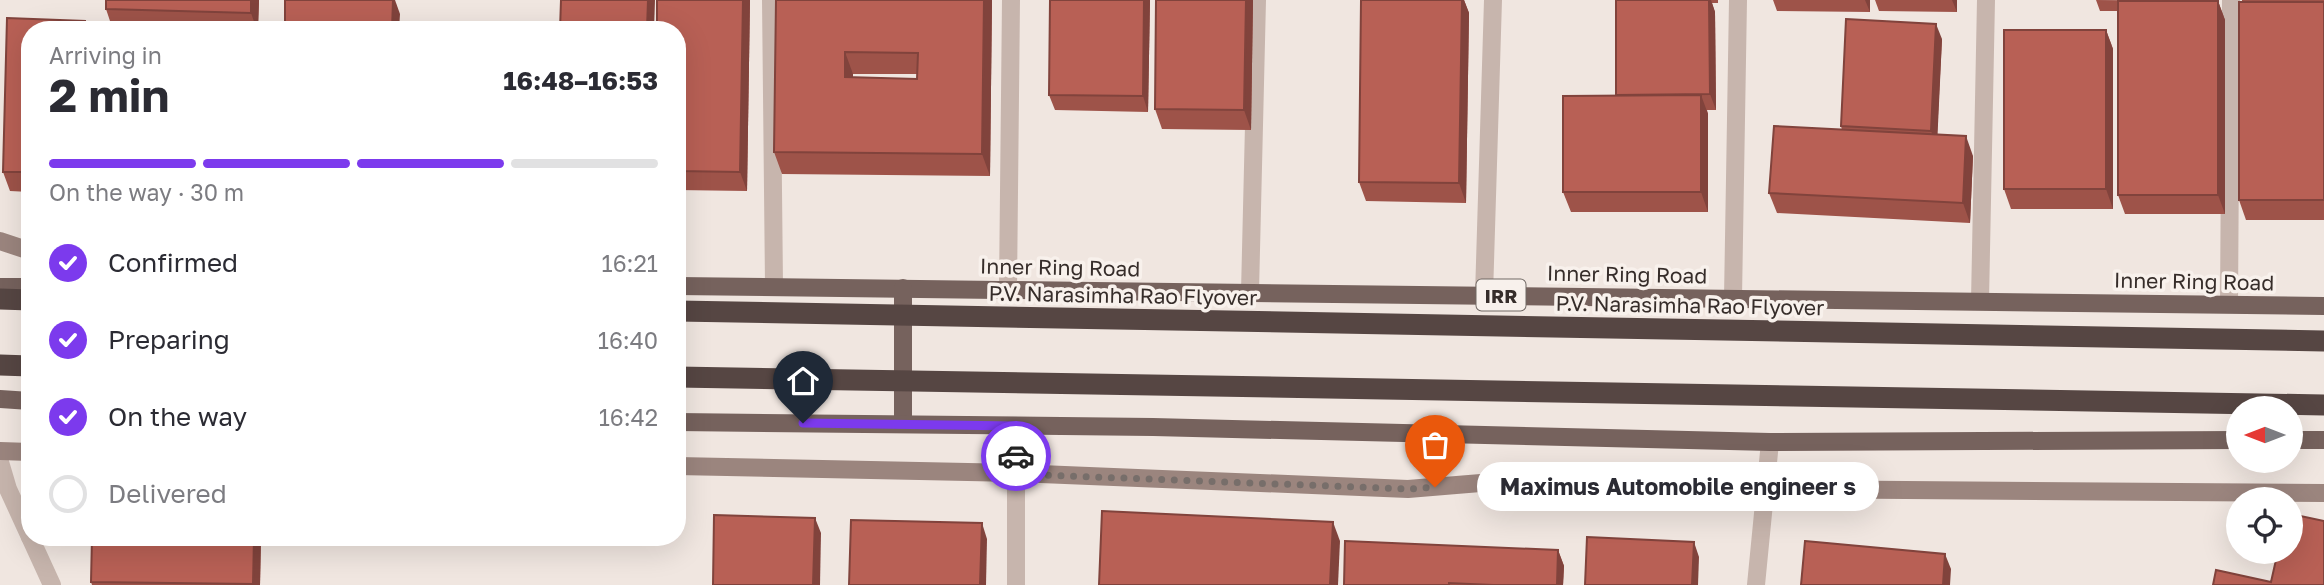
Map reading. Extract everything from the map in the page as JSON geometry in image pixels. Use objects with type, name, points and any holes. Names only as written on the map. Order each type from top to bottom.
[{"type":"highway","points":[[0,299],[21,300]]},
{"type":"highway","name":"P.V. Narasimha Rao Flyover","points":[[686,312],[2324,341]]},
{"type":"highway","points":[[0,365],[21,366]]},
{"type":"highway","points":[[686,377],[2324,405]]},
{"type":"main road","name":"Inner Ring Road","points":[[686,286],[2324,306]]},
{"type":"main road","points":[[0,287],[21,287]]},
{"type":"main road","points":[[902,288],[903,424]]},
{"type":"main road","points":[[0,399],[21,400]]},
{"type":"main road","points":[[686,422],[1016,426],[1770,442],[2226,440]]},
{"type":"main road","points":[[2303,440],[2324,440]]},
{"type":"street","points":[[771,0],[774,285]]},
{"type":"street","points":[[1008,288],[1011,0]]},
{"type":"street","points":[[1250,292],[1256,0]]},
{"type":"street","points":[[1484,295],[1493,0]]},
{"type":"street","points":[[1733,298],[1738,0]]},
{"type":"street","points":[[1980,301],[1986,0]]},
{"type":"street","points":[[2229,304],[2231,0]]},
{"type":"street","points":[[0,241],[21,248]]},
{"type":"street","points":[[1016,426],[1016,585]]},
{"type":"street","points":[[1756,585],[1770,442]]},
{"type":"street","points":[[0,451],[21,452]]},
{"type":"street","points":[[0,462],[21,517]]},
{"type":"street","points":[[686,466],[1016,474],[1409,489],[1541,478],[1765,489],[2324,492]]},
{"type":"street","points":[[34,546],[52,585]]},
{"type":"building","points":[[106,0],[251,0],[251,13],[106,9]]},
{"type":"building","points":[[285,0],[393,0],[392,21],[285,21]]},
{"type":"building","points":[[561,0],[648,0],[647,21],[560,21]]},
{"type":"building","points":[[657,0],[743,0],[740,172],[686,171],[686,21],[657,21]]},
{"type":"building","points":[[776,0],[984,0],[982,154],[774,152]],"holes":[[[845,52],[918,53],[917,79],[845,77]]]},
{"type":"building","points":[[1050,0],[1144,0],[1143,96],[1049,95]]},
{"type":"building","points":[[1156,0],[1246,0],[1244,110],[1155,109]]},
{"type":"building","points":[[1361,0],[1462,0],[1459,183],[1359,182]]},
{"type":"building","points":[[1616,0],[1709,0],[1710,94],[1616,95]]},
{"type":"building","points":[[2118,1],[2218,1],[2218,195],[2118,195]]},
{"type":"building","points":[[2239,2],[2324,2],[2324,200],[2239,200]]},
{"type":"building","points":[[7,18],[85,21],[21,21],[21,172],[3,172]]},
{"type":"building","points":[[1846,19],[1936,24],[1931,131],[1841,126]]},
{"type":"building","points":[[2004,30],[2106,30],[2106,189],[2004,189]]},
{"type":"building","points":[[1701,95],[1701,192],[1563,192],[1563,96]]},
{"type":"building","points":[[1774,126],[1966,136],[1963,203],[1769,193]]},
{"type":"building","points":[[1102,511],[1333,522],[1330,585],[1099,585]]},
{"type":"building","points":[[714,515],[815,518],[813,585],[713,585]]},
{"type":"building","points":[[2303,517],[2324,521],[2324,585],[2213,585],[2216,570],[2271,582],[2275,564],[2303,564]]},
{"type":"building","points":[[851,520],[982,523],[980,585],[849,585]]},
{"type":"building","points":[[1587,537],[1694,542],[1692,585],[1585,585]]},
{"type":"building","points":[[1345,541],[1558,550],[1557,585],[1344,585]]},
{"type":"building","points":[[1805,541],[1945,554],[1943,585],[1801,585]]},
{"type":"building","points":[[92,546],[254,546],[253,584],[91,582]]},
{"type":"way so far","points":[[1016,456],[1016,474],[1409,489],[1435,487]]},
{"type":"place","name":"Maximus Automobile engineer s","points":[[1435,487]]},
{"type":"route","points":[[803,423],[1016,426],[1016,456]]}]
